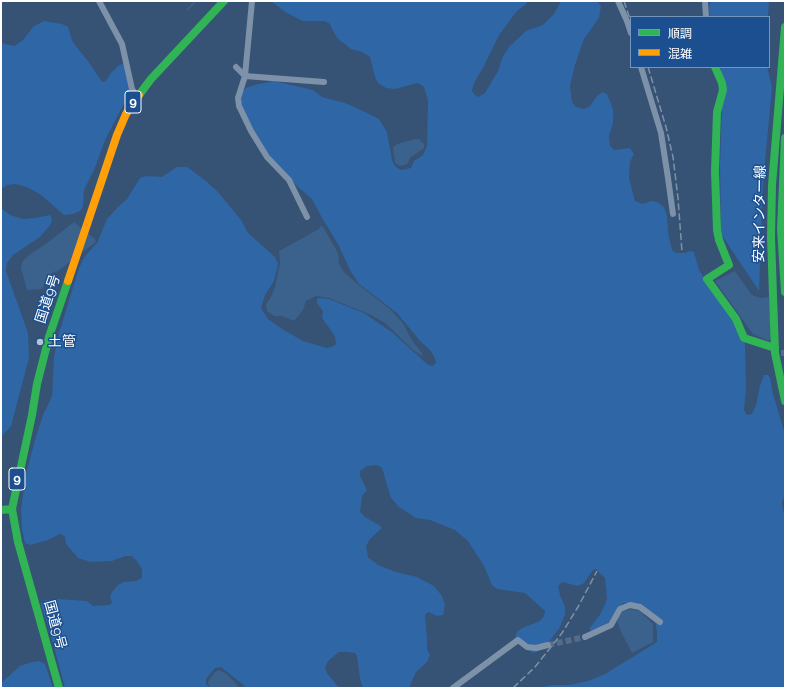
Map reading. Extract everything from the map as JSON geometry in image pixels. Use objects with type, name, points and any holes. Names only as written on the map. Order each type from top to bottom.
[{"type":"main road","name":"国道9号","points":[[59,688],[18,542],[12,509],[37,384],[49,337],[71,270],[117,135],[126,114],[151,79],[224,1]]},
{"type":"main road","name":"安来インター線","points":[[785,27],[772,185],[771,237],[777,351],[785,401]]},
{"type":"main road","points":[[715,68],[723,90],[717,112],[715,171],[717,230],[728,265],[707,279],[736,319],[744,338],[777,351]]},
{"type":"main road","points":[[785,138],[781,229],[785,292]]},
{"type":"main road","points":[[1,510],[12,509]]},
{"type":"street","points":[[99,1],[122,44],[132,89],[137,97]]},
{"type":"street","points":[[252,1],[245,76],[238,98],[241,110],[267,157],[289,180],[307,217]]},
{"type":"street","points":[[618,1],[630,30]]},
{"type":"street","points":[[705,1],[706,16]]},
{"type":"street","points":[[236,67],[245,76],[324,82]]},
{"type":"street","points":[[641,68],[661,133],[672,214]]},
{"type":"street","points":[[585,637],[611,625],[620,609],[630,605],[640,607],[660,622]]},
{"type":"street","points":[[453,688],[518,640],[527,647],[536,648],[548,645]]},
{"type":"shaded area","points":[[271,1],[528,1],[517,11],[499,35],[474,83],[472,91],[478,97],[485,93],[498,71],[503,56],[509,47],[526,31],[543,25],[554,14],[561,1],[597,1],[601,6],[599,18],[584,39],[575,65],[570,86],[572,102],[576,107],[584,109],[590,106],[596,97],[602,92],[607,94],[613,109],[613,123],[609,136],[610,146],[614,150],[630,148],[634,154],[630,162],[629,178],[635,201],[642,204],[652,201],[657,202],[664,207],[667,216],[668,233],[672,250],[676,253],[685,253],[690,251],[694,252],[699,270],[740,332],[745,344],[746,389],[744,410],[747,415],[752,414],[756,405],[764,375],[768,375],[770,378],[773,394],[785,434],[785,495],[782,502],[783,511],[785,514],[785,688],[538,688],[553,685],[569,685],[588,681],[605,674],[657,642],[657,631],[654,615],[648,609],[636,603],[623,603],[617,609],[610,621],[603,627],[592,631],[589,629],[601,613],[607,599],[605,578],[596,569],[593,570],[584,583],[578,586],[562,582],[558,586],[565,607],[565,614],[560,627],[541,650],[534,653],[523,648],[515,637],[517,632],[522,628],[540,621],[544,616],[545,611],[525,593],[497,589],[492,585],[484,566],[468,541],[455,530],[430,520],[416,518],[399,507],[391,498],[382,468],[377,465],[367,466],[360,471],[360,476],[367,490],[362,496],[360,512],[382,528],[370,539],[366,546],[368,557],[378,565],[396,572],[417,577],[434,586],[442,596],[445,605],[443,615],[437,616],[428,612],[425,615],[427,649],[430,655],[427,662],[416,672],[409,688],[363,688],[360,679],[357,656],[355,653],[339,652],[329,660],[325,667],[327,673],[339,688],[247,688],[221,667],[215,668],[206,679],[206,684],[210,688],[65,688],[41,603],[46,600],[58,599],[87,601],[93,606],[109,605],[112,603],[110,596],[118,585],[142,578],[142,569],[132,556],[125,556],[112,561],[91,562],[78,558],[66,544],[65,537],[60,534],[48,540],[34,544],[30,545],[25,543],[22,530],[21,509],[26,474],[43,415],[52,396],[54,357],[59,333],[79,268],[85,256],[97,243],[107,219],[127,199],[140,178],[146,176],[162,177],[177,167],[187,167],[218,192],[241,220],[248,233],[275,257],[278,264],[274,281],[265,295],[261,308],[268,319],[282,329],[303,341],[326,348],[332,347],[336,344],[335,336],[322,318],[323,311],[317,303],[318,298],[329,299],[364,313],[393,333],[427,364],[432,366],[436,363],[434,356],[429,349],[420,341],[397,313],[359,284],[312,199],[276,165],[261,143],[243,111],[240,100],[241,94],[246,88],[274,81],[313,90],[322,97],[345,103],[379,119],[387,132],[392,160],[395,166],[401,170],[411,168],[414,161],[423,155],[427,146],[428,101],[424,87],[418,83],[395,89],[386,88],[378,83],[370,57],[362,52],[351,49],[337,38],[329,23],[324,21],[303,21],[285,12]]},
{"type":"shaded area","points":[[769,1],[768,16],[710,16],[710,2]]},
{"type":"shaded area","points":[[44,21],[62,24],[68,27],[75,45],[102,82],[106,81],[110,74],[119,65],[124,64],[129,86],[129,94],[106,138],[94,170],[84,190],[83,207],[80,211],[73,214],[64,215],[41,195],[29,188],[16,184],[7,185],[1,189],[1,43],[14,46],[22,41],[34,26]]},
{"type":"shaded area","points":[[720,68],[767,68],[772,87],[763,183],[759,291],[721,234],[720,164],[723,81]]},
{"type":"shaded area","points":[[419,139],[424,144],[424,148],[410,158],[407,164],[400,166],[398,165],[395,162],[393,147],[397,144]]},
{"type":"shaded area","points":[[1,208],[10,215],[23,219],[50,215],[52,219],[51,224],[40,237],[13,255],[7,263],[6,271],[28,333],[29,358],[11,426],[1,437]]},
{"type":"shaded area","points":[[74,222],[95,239],[96,242],[58,271],[53,272],[47,278],[42,289],[27,290],[21,268],[22,262],[29,255]]},
{"type":"shaded area","points":[[320,226],[323,227],[338,253],[339,264],[344,272],[390,309],[403,323],[411,339],[422,353],[422,356],[413,350],[385,323],[371,315],[329,298],[316,296],[306,301],[303,310],[294,321],[282,316],[274,316],[267,311],[266,304],[275,287],[280,263],[279,251],[319,229]]},
{"type":"shaded area","points":[[735,271],[752,295],[761,298],[769,297],[771,336],[769,341],[753,334],[715,281]]},
{"type":"shaded area","points":[[631,609],[640,611],[653,624],[653,642],[632,653],[618,623],[618,618],[623,611]]},
{"type":"shaded area","points":[[39,661],[45,664],[53,688],[1,688],[1,683],[20,666]]},
{"type":"shaded area","points":[[219,670],[227,674],[238,686],[236,688],[212,688],[209,686],[209,680],[215,672]]},
{"type":"waterway","points":[[187,10],[196,1]]},
{"type":"tunnel","points":[[548,645],[585,637]]},
{"type":"railway","points":[[624,1],[630,19]]},
{"type":"railway","points":[[648,68],[666,127],[673,157],[682,252]]},
{"type":"railway","points":[[513,688],[535,667],[562,633],[597,571]]},
{"type":"traffic: fast","points":[[139,95],[151,79],[224,1]]},
{"type":"traffic: fast","points":[[785,27],[772,185],[771,237],[775,353],[785,401]]},
{"type":"traffic: fast","points":[[715,68],[722,83],[723,90],[717,112],[715,171],[717,230],[719,240],[729,265],[707,279],[736,319],[744,338],[775,348]]},
{"type":"traffic: fast","points":[[785,138],[781,229],[785,292]]},
{"type":"traffic: fast","points":[[59,688],[18,542],[12,509],[37,384],[49,337],[68,281]]},
{"type":"traffic: fast","points":[[1,510],[12,509]]},
{"type":"traffic: slow","points":[[68,281],[117,135],[126,114],[139,95]]},
{"type":"place","name":"土管","points":[[40,342]]}]
